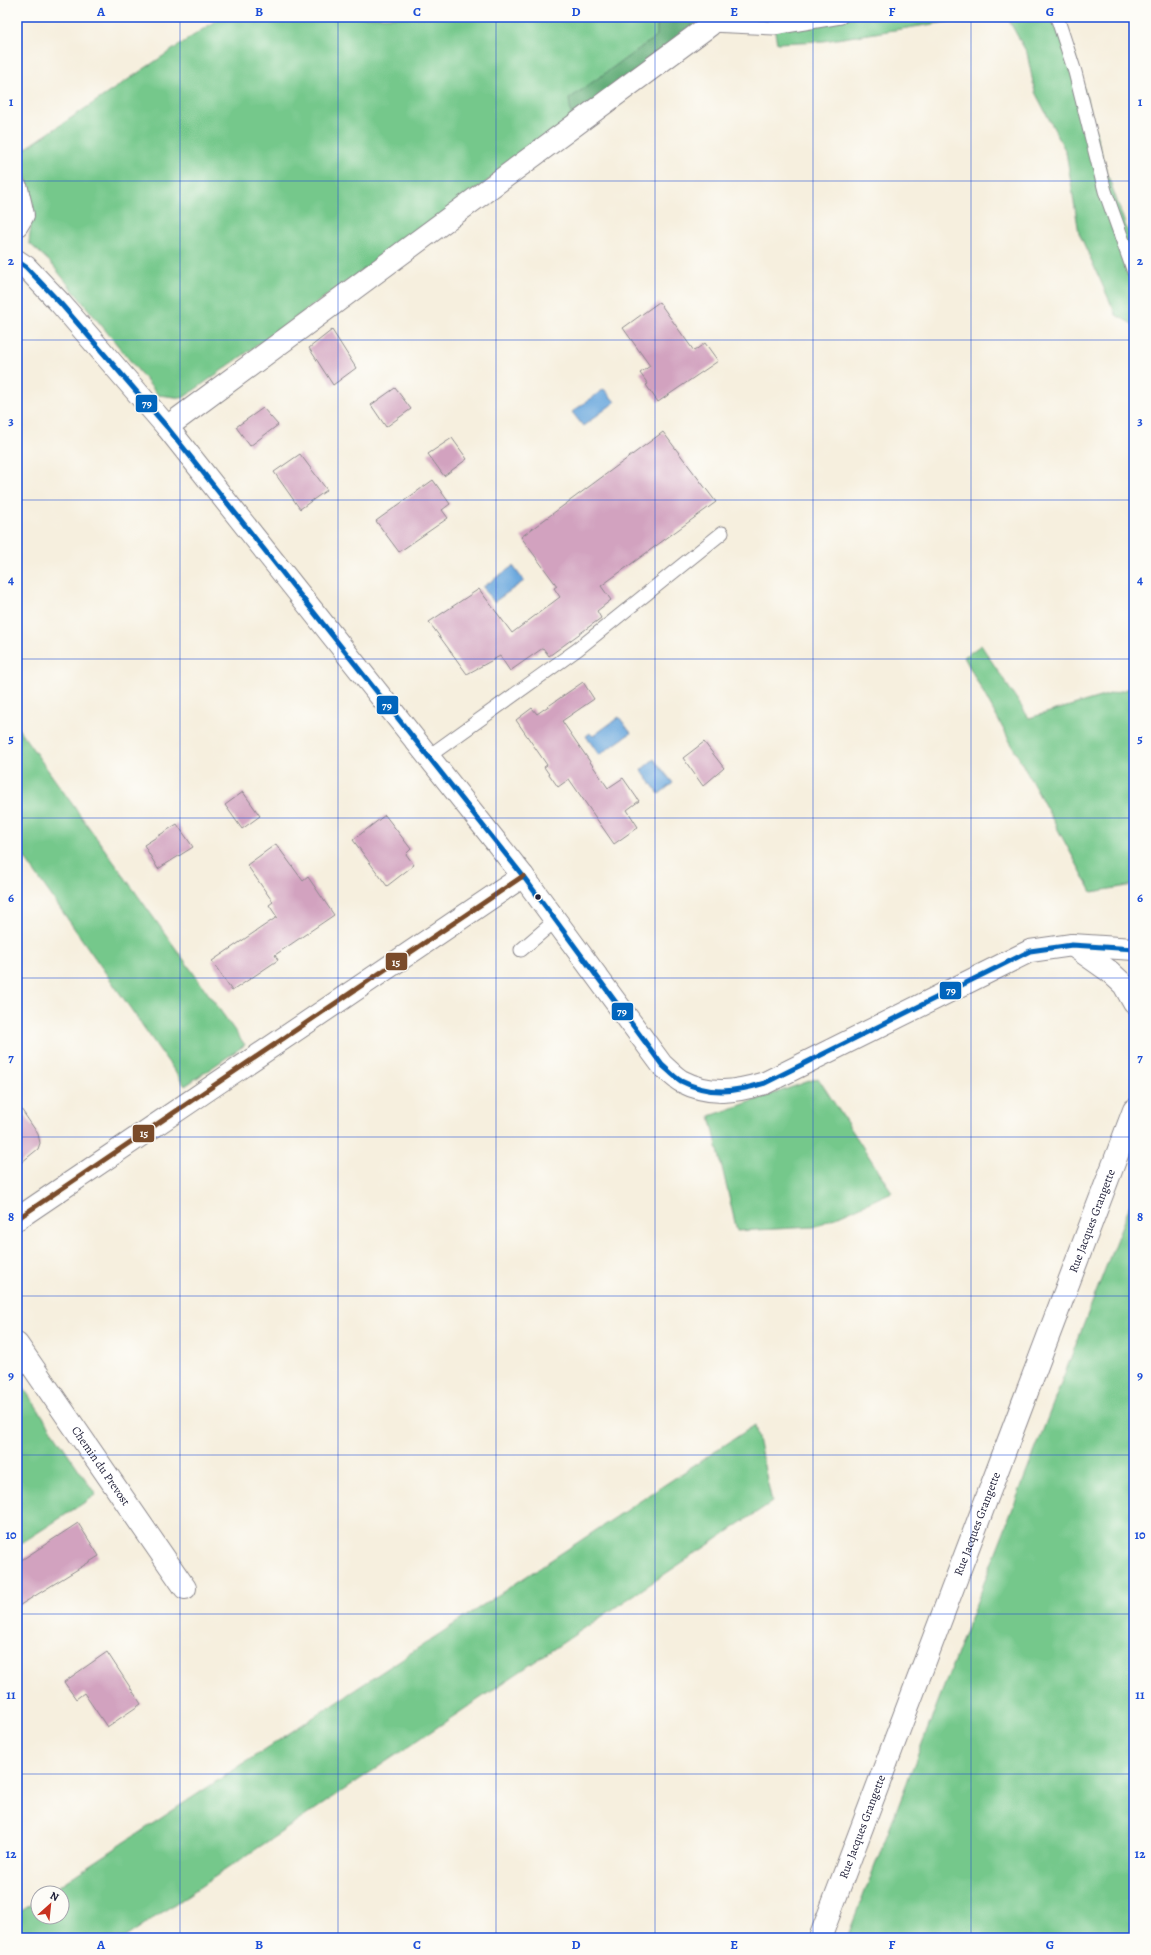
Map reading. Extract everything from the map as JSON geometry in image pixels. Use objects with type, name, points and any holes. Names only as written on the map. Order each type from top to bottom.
[{"type":"street","points":[[167,427],[710,25]]},
{"type":"street","points":[[17,189],[23,216],[17,225]]},
{"type":"street","points":[[17,261],[26,267],[61,304],[167,427],[523,876],[662,1065],[680,1080],[702,1089],[723,1092],[741,1090],[765,1083],[1030,950],[1072,945],[1134,949]]},
{"type":"street","points":[[17,1219],[523,876]]},
{"type":"street","points":[[1072,945],[1109,971],[1124,985],[1134,1003]]},
{"type":"street","name":"Rue Jacques Grangette","points":[[820,1938],[1134,1110]]},
{"type":"street","name":"Chemin du Prevost","points":[[17,1344],[185,1588]]},
{"type":"lane","points":[[710,25],[774,28],[841,17]]},
{"type":"lane","points":[[1057,17],[1075,72],[1105,192],[1134,272]]},
{"type":"lane","points":[[429,756],[578,649],[722,533]]},
{"type":"lane","points":[[521,950],[556,920]]},
{"type":"green space","points":[[221,17],[657,17],[657,36],[570,99],[572,121],[183,398],[158,395],[50,262],[29,243],[33,204],[19,153]]},
{"type":"green space","points":[[657,17],[705,17],[572,121],[569,99],[657,36]]},
{"type":"green space","points":[[772,17],[978,17],[824,41],[777,43]]},
{"type":"green space","points":[[1007,17],[1064,17],[1065,19],[1106,170],[1134,249],[1134,325],[1116,315],[1079,233],[1066,152],[1035,92],[1027,53]]},
{"type":"green space","points":[[981,645],[1029,718],[1134,687],[1134,885],[1092,892],[964,657]]},
{"type":"green space","points":[[17,727],[245,1045],[185,1086],[17,847]]},
{"type":"green space","points":[[818,1078],[892,1192],[814,1227],[737,1231],[710,1116]]},
{"type":"green space","points":[[1134,1194],[1134,1938],[847,1938]]},
{"type":"green space","points":[[17,1378],[96,1495],[17,1546]]},
{"type":"green space","points":[[755,1425],[772,1502],[124,1938],[17,1938],[17,1913],[30,1905],[30,1925],[70,1925],[70,1885],[60,1885]]},
{"type":"water","points":[[604,389],[615,402],[583,426],[572,412]]},
{"type":"water","points":[[513,566],[524,581],[494,602],[483,587]]},
{"type":"water","points":[[619,717],[631,733],[599,755],[586,736],[590,733],[593,736]]},
{"type":"water","points":[[654,759],[673,783],[659,794],[641,770]]},
{"type":"building","points":[[659,302],[694,351],[705,343],[718,361],[658,402],[646,385],[648,384],[640,373],[650,366],[623,328]]},
{"type":"building","points":[[332,330],[356,368],[333,385],[309,348]]},
{"type":"building","points":[[395,388],[411,409],[386,427],[371,405]]},
{"type":"building","points":[[263,408],[278,425],[250,446],[236,427]]},
{"type":"building","points":[[663,432],[716,502],[601,586],[611,600],[597,611],[601,618],[549,656],[543,648],[510,671],[500,656],[467,674],[429,622],[479,589],[512,633],[560,597],[554,588],[557,586],[521,537]]},
{"type":"building","points":[[452,438],[467,459],[444,476],[428,454]]},
{"type":"building","points":[[300,454],[327,490],[300,509],[274,472]]},
{"type":"building","points":[[433,480],[450,504],[442,510],[448,518],[399,552],[376,521]]},
{"type":"building","points":[[583,682],[594,699],[562,721],[608,788],[623,778],[639,801],[627,810],[638,827],[614,844],[569,779],[558,787],[544,767],[547,765],[516,720],[532,708],[537,714]]},
{"type":"building","points":[[704,742],[724,768],[703,786],[683,758]]},
{"type":"building","points":[[243,792],[260,816],[242,829],[225,805]]},
{"type":"building","points":[[385,815],[411,849],[406,854],[414,865],[387,886],[353,840]]},
{"type":"building","points":[[177,824],[193,847],[158,869],[144,845]]},
{"type":"building","points":[[276,844],[303,881],[308,877],[334,915],[275,955],[278,960],[232,991],[212,961],[277,917],[269,905],[273,902],[247,865]]},
{"type":"building","points":[[17,1103],[38,1134],[40,1143],[38,1149],[17,1166]]},
{"type":"building","points":[[78,1523],[99,1556],[17,1607],[17,1563]]},
{"type":"building","points":[[107,1652],[141,1704],[107,1727],[84,1693],[76,1699],[64,1682]]},
{"type":"transit line","name":"79","points":[[17,261],[26,267],[61,304],[167,427],[523,876],[662,1065],[681,1081],[692,1086],[712,1091],[743,1089],[765,1083],[1030,951],[1072,945],[1134,949]]},
{"type":"transit line","name":"15","points":[[17,1219],[523,876]]}]
